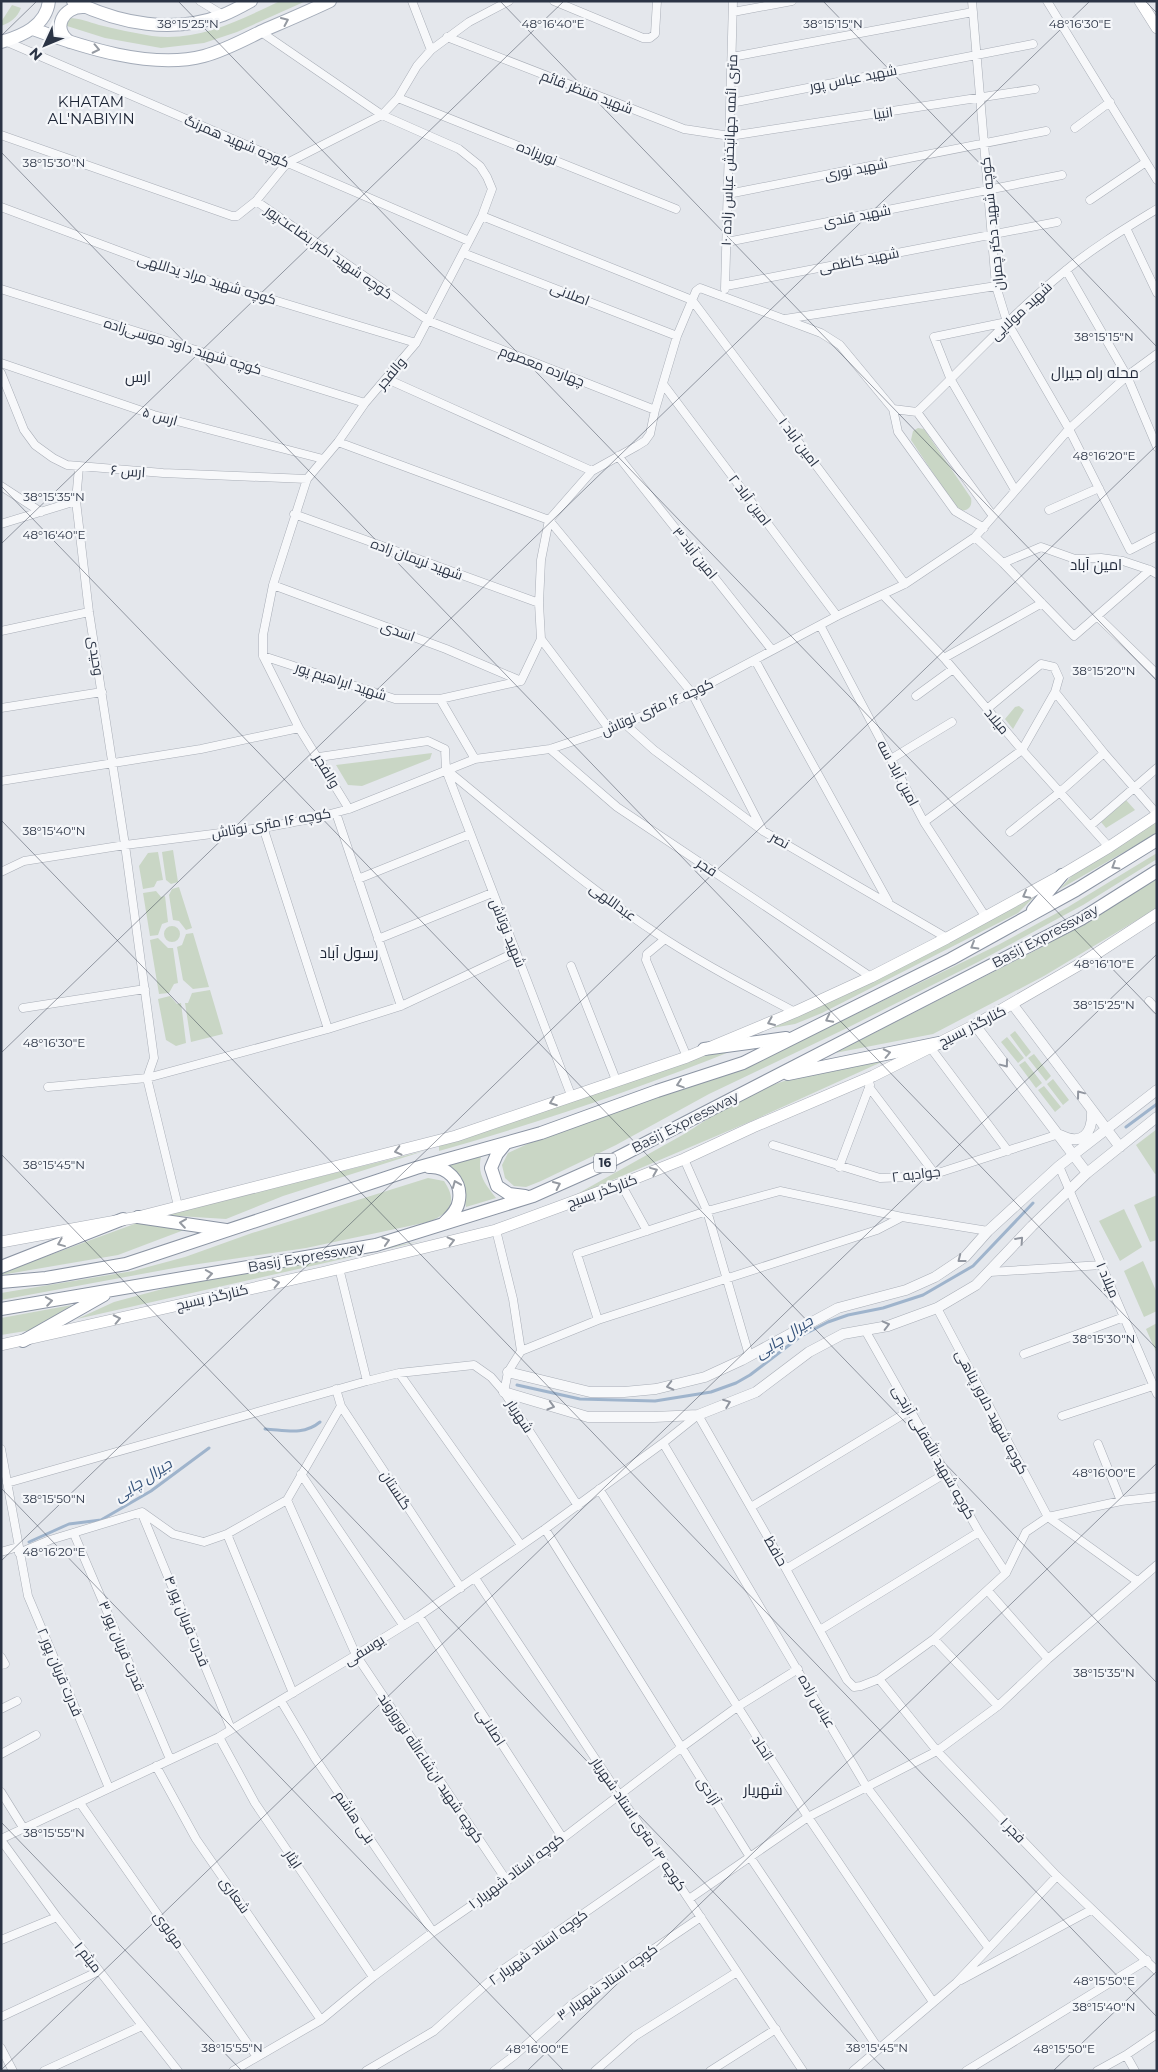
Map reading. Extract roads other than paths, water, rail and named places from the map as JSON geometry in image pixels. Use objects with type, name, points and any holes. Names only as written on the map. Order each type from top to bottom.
[{"type":"main road","points":[[3,42],[33,29],[45,16],[49,1]]},
{"type":"main road","points":[[74,44],[63,35],[61,20],[64,14],[79,4],[130,21],[160,26],[179,26],[223,15],[251,1]]},
{"type":"main road","points":[[33,29],[74,44],[134,57],[181,60],[204,56],[330,1]]},
{"type":"main road","points":[[1140,1],[1157,28]]},
{"type":"main road","points":[[1,1242],[138,1217],[456,1136],[687,1056],[795,1012],[947,938],[1062,875],[1109,847],[1157,814]]},
{"type":"main road","name":"Basij Expressway","points":[[1,1282],[46,1278],[126,1264],[416,1168],[541,1133],[743,1063],[951,959],[1076,890],[1157,840]]},
{"type":"main road","name":"Basij Expressway","points":[[1,1309],[111,1292],[324,1252],[376,1245],[533,1196],[605,1164],[1081,919],[1157,872]]},
{"type":"main road","points":[[1028,915],[1062,875]]},
{"type":"main road","name":"کنارگذر بسیج","points":[[1,1345],[496,1230],[621,1184],[684,1159],[753,1127],[871,1081],[934,1045],[1012,1005],[1082,964],[1157,914]]},
{"type":"main road","points":[[704,1049],[796,1036]]},
{"type":"main road","points":[[771,1077],[934,1045]]},
{"type":"main road","points":[[506,1143],[497,1154],[491,1168],[497,1186],[509,1194],[533,1196]]},
{"type":"main road","points":[[416,1168],[437,1167],[443,1169],[451,1173],[457,1182],[459,1201],[454,1214],[442,1224]]},
{"type":"main road","points":[[138,1217],[228,1230]]},
{"type":"main road","points":[[1,1267],[122,1219]]},
{"type":"main road","points":[[23,1340],[111,1292]]},
{"type":"street","points":[[200,1],[223,15]]},
{"type":"street","points":[[412,1],[431,50]]},
{"type":"street","points":[[256,201],[287,163],[382,115],[398,98],[416,66],[431,50],[469,22],[509,1]]},
{"type":"street","points":[[554,1],[643,38],[650,38],[655,34],[657,1]]},
{"type":"street","name":"۱۰ متری ائمه جهانبخش عباس زاده","points":[[725,298],[733,1]]},
{"type":"street","points":[[733,12],[792,1]]},
{"type":"street","name":"کوچه شهید دکتر چمران","points":[[972,1],[996,286],[1007,322],[1069,429],[1130,550],[1157,536]]},
{"type":"street","points":[[1046,1],[1157,180]]},
{"type":"street","points":[[732,57],[973,12]]},
{"type":"street","name":"والفجر","points":[[261,32],[382,115],[458,149],[480,166],[492,189],[482,216],[416,344],[365,404],[338,442],[307,479],[294,514],[273,585],[263,636],[263,656],[300,728],[349,808]]},
{"type":"street","name":"شهید منتظر قائم","points":[[447,38],[684,129],[730,136]]},
{"type":"street","name":"کوچه شهید همرنگ","points":[[3,42],[469,241]]},
{"type":"street","name":"شهید عباس پور","points":[[731,103],[1033,44]]},
{"type":"street","name":"انبیا","points":[[730,136],[1035,89]]},
{"type":"street","name":"نوریزاده","points":[[398,98],[676,208]]},
{"type":"street","points":[[1075,128],[1110,102]]},
{"type":"street","name":"شهید نوری","points":[[728,194],[1046,131]]},
{"type":"street","name":"کوچه شهید اکبر بضاعت‌پور","points":[[1,136],[232,216],[237,216],[256,201],[429,322]]},
{"type":"street","points":[[1090,200],[1146,162]]},
{"type":"street","name":"شهید قندی","points":[[727,242],[1062,175]]},
{"type":"street","name":"کوچه شهید مراد یداللهی","points":[[1,207],[151,263],[416,344]]},
{"type":"street","name":"شهید مولایی","points":[[917,412],[1007,322],[1066,270],[1157,209]]},
{"type":"street","points":[[482,216],[692,300]]},
{"type":"street","name":"شهید کاظمی","points":[[726,286],[1057,222]]},
{"type":"street","points":[[1126,228],[1157,293]]},
{"type":"street","name":"اصلانی","points":[[463,253],[677,336]]},
{"type":"street","points":[[1066,270],[1127,376],[1157,447]]},
{"type":"street","points":[[784,319],[996,286]]},
{"type":"street","points":[[521,681],[541,639],[539,603],[541,560],[549,520],[592,470],[645,441],[650,434],[655,410],[677,336],[696,291],[700,288],[821,333],[840,345],[893,409],[898,432],[955,511],[984,528]]},
{"type":"street","name":"کوچه شهید داود موسی‌زاده","points":[[1,289],[365,404]]},
{"type":"street","name":"۱ امین آباد","points":[[692,300],[905,584]]},
{"type":"street","name":"چهارده معصوم","points":[[429,322],[655,410]]},
{"type":"street","points":[[1007,322],[934,337],[951,380],[1015,490]]},
{"type":"street","name":"کوچه ۱۶ متری نوتاش","points":[[1,872],[24,861],[125,845],[263,827],[336,813],[475,759],[550,749],[625,724],[692,693],[837,616],[905,584],[975,537],[1069,429],[1127,376],[1157,354]]},
{"type":"street","name":"ارس ۵","points":[[1,363],[154,416],[323,459]]},
{"type":"street","name":"ارس ۶","points":[[1,373],[24,430],[35,445],[53,458],[68,465],[163,473],[307,479]]},
{"type":"street","points":[[387,379],[592,470]]},
{"type":"street","name":"۲ امین آباد","points":[[663,384],[837,616]]},
{"type":"street","points":[[893,409],[917,412],[993,516]]},
{"type":"street","points":[[338,442],[549,520],[692,693],[763,830]]},
{"type":"street","name":"۳ امین آباد","points":[[618,456],[772,650]]},
{"type":"street","name":"وحیدی","points":[[80,467],[76,501],[89,612],[125,845],[154,1058],[147,1078]]},
{"type":"street","points":[[1,486],[41,512]]},
{"type":"street","points":[[1049,510],[1099,488]]},
{"type":"street","points":[[1,524],[76,501]]},
{"type":"street","name":"شهید نریمان زاده","points":[[294,514],[539,603]]},
{"type":"street","points":[[975,537],[1074,636],[1153,572]]},
{"type":"street","points":[[1003,563],[1041,547],[1075,559],[1101,558],[1123,561],[1153,572]]},
{"type":"street","name":"اسدی","points":[[273,585],[446,649],[521,681]]},
{"type":"street","name":"میلاد","points":[[884,595],[944,658],[1022,750],[1109,847]]},
{"type":"street","points":[[944,658],[1042,603]]},
{"type":"street","points":[[1,631],[89,612]]},
{"type":"street","points":[[1098,617],[1157,674]]},
{"type":"street","name":"امین آباد سه","points":[[820,625],[924,822],[985,916]]},
{"type":"street","points":[[541,639],[610,730]]},
{"type":"street","name":"شهید ابراهیم پور","points":[[263,656],[395,699],[440,699],[521,681]]},
{"type":"street","points":[[755,660],[890,902]]},
{"type":"street","points":[[924,822],[1022,750],[1055,692],[1059,678],[1054,667],[1041,664],[987,709]]},
{"type":"street","points":[[916,696],[953,669]]},
{"type":"street","points":[[1,708],[102,692]]},
{"type":"street","points":[[1055,692],[1104,753],[1157,814]]},
{"type":"street","points":[[440,699],[475,759]]},
{"type":"street","points":[[891,760],[952,722]]},
{"type":"street","name":"نصر","points":[[625,724],[654,750],[763,830],[890,902],[947,938]]},
{"type":"street","points":[[1,781],[201,749],[300,728]]},
{"type":"street","name":"شهید نوتاش","points":[[319,757],[428,741],[445,749],[446,770],[571,1095]]},
{"type":"street","name":"فجر","points":[[550,749],[617,807],[870,977]]},
{"type":"street","points":[[1010,832],[1060,792],[1104,753]]},
{"type":"street","points":[[1090,826],[1157,768]]},
{"type":"street","name":"عبداللهی","points":[[446,770],[573,873],[666,939],[730,978],[795,1012]]},
{"type":"street","points":[[336,813],[401,1006]]},
{"type":"street","points":[[263,827],[328,1029]]},
{"type":"street","points":[[358,879],[470,834]]},
{"type":"street","points":[[378,939],[492,893]]},
{"type":"street","points":[[666,939],[648,954],[646,960],[687,1056]]},
{"type":"street","points":[[48,1086],[147,1078],[328,1029],[401,1006],[516,952]]},
{"type":"street","points":[[571,966],[616,1080]]},
{"type":"street","points":[[22,1008],[145,989]]},
{"type":"street","points":[[1149,1000],[1157,1010]]},
{"type":"street","points":[[1012,1005],[1120,1146]]},
{"type":"street","points":[[975,1025],[1087,1173]]},
{"type":"street","points":[[934,1045],[1008,1151]]},
{"type":"street","points":[[147,1078],[178,1206]]},
{"type":"street","points":[[839,1167],[871,1081]]},
{"type":"street","points":[[871,1081],[935,1174]]},
{"type":"street","points":[[508,1372],[590,1392],[624,1392],[656,1389],[705,1377],[838,1308],[906,1290],[935,1278],[965,1257],[988,1231],[1059,1166],[1157,1090]]},
{"type":"street","points":[[1059,1134],[1070,1140],[1080,1139],[1090,1130],[1093,1120],[1092,1110]]},
{"type":"street","points":[[7,1483],[367,1381],[399,1373],[474,1365],[491,1377],[504,1392],[588,1417],[698,1415],[756,1392],[809,1352],[844,1334],[888,1326],[937,1308],[976,1285],[1032,1226],[1087,1173],[1157,1117]]},
{"type":"street","name":"جوادیه ۲","points":[[773,1145],[839,1167],[880,1178],[935,1174],[1059,1134]]},
{"type":"street","points":[[684,1159],[707,1211],[749,1355]]},
{"type":"street","name":"میلاد ۱","points":[[1059,1166],[1157,1394]]},
{"type":"street","points":[[621,1184],[647,1231]]},
{"type":"street","points":[[598,1320],[577,1254],[707,1211],[780,1191],[902,1217],[988,1231]]},
{"type":"street","points":[[496,1230],[512,1299],[520,1351],[598,1320],[877,1230],[902,1217]]},
{"type":"street","points":[[990,1272],[1102,1265]]},
{"type":"street","points":[[339,1268],[367,1381]]},
{"type":"street","name":"کوچه شهید دلاور پناهی","points":[[937,1308],[1048,1517]]},
{"type":"street","points":[[1024,1354],[1124,1318]]},
{"type":"street","name":"کوچه شهید الله‌قلی آرنجی","points":[[864,1330],[979,1532],[1006,1573]]},
{"type":"street","name":"شهریار","points":[[520,1351],[508,1372],[504,1392],[578,1506]]},
{"type":"street","points":[[399,1373],[521,1545]]},
{"type":"street","points":[[1062,1416],[1153,1386]]},
{"type":"street","name":"گلستان","points":[[336,1389],[341,1406],[461,1588]]},
{"type":"street","points":[[1,1552],[18,1550],[142,1512],[173,1534],[204,1542],[227,1534],[287,1500],[341,1406]]},
{"type":"street","points":[[751,1508],[909,1411]]},
{"type":"street","name":"یوسفی","points":[[1,1839],[219,1737],[281,1701],[461,1588],[578,1506],[698,1415]]},
{"type":"street","name":"حافظ","points":[[698,1415],[847,1680],[854,1687],[878,1679]]},
{"type":"street","name":"عباس زاده","points":[[663,1443],[866,1786],[988,1947]]},
{"type":"street","points":[[1098,1444],[1121,1501]]},
{"type":"street","name":"قدرت قربان پور ۲","points":[[1,1449],[18,1550],[28,1596],[109,1788]]},
{"type":"street","points":[[786,1569],[946,1473]]},
{"type":"street","points":[[301,1474],[404,1625]]},
{"type":"street","name":"اتحاد","points":[[599,1489],[808,1817],[933,2002]]},
{"type":"street","points":[[878,1679],[934,1640],[988,1591],[1006,1573],[1026,1532],[1048,1517],[1121,1501],[1157,1497]]},
{"type":"street","name":"کوچه شهید ان‌شاءالله نوروزوند","points":[[287,1500],[356,1655],[507,1881]]},
{"type":"street","name":"قدرت قربان پور ۴","points":[[142,1512],[231,1729]]},
{"type":"street","points":[[1048,1517],[1137,1581]]},
{"type":"street","name":"آزادی","points":[[545,1529],[750,1857],[878,2048]]},
{"type":"street","points":[[820,1630],[979,1532]]},
{"type":"street","name":"قدرت قربان پور ۳","points":[[74,1534],[170,1759]]},
{"type":"street","points":[[227,1534],[294,1693]]},
{"type":"street","points":[[689,1899],[808,1817],[937,1750],[998,1706],[1048,1659],[1157,1564]]},
{"type":"street","name":"کوچه ۱۴ متری استاد شهریار","points":[[475,1578],[803,2071]]},
{"type":"street","points":[[988,1591],[1048,1659]]},
{"type":"street","name":"اصلانی","points":[[419,1616],[562,1837]]},
{"type":"street","points":[[934,1640],[998,1706]]},
{"type":"street","points":[[1,1656],[5,1664],[1,1666]]},
{"type":"street","name":"کوچه استاد شهریار ۱","points":[[233,2071],[321,2020],[373,1976],[432,1932],[507,1881],[618,1794],[737,1707],[798,1669]]},
{"type":"street","name":"فجر ۱","points":[[878,1679],[937,1750],[1057,1876],[1157,1971]]},
{"type":"street","name":"بنی هاشم","points":[[281,1701],[315,1758],[432,1932]]},
{"type":"street","points":[[1,1709],[17,1702]]},
{"type":"street","points":[[1,1754],[36,1735]]},
{"type":"street","name":"ایثار","points":[[219,1737],[255,1803],[373,1976]]},
{"type":"street","name":"شعاری","points":[[156,1766],[196,1839],[321,2020]]},
{"type":"street","points":[[1,1792],[24,1829]]},
{"type":"street","name":"مولوی","points":[[80,1803],[257,2057]]},
{"type":"street","name":"میثم ۱","points":[[1,1839],[57,1917],[178,2071]]},
{"type":"street","name":"کوچه استاد شهریار ۲","points":[[366,2071],[434,2031],[501,1971],[662,1859]]},
{"type":"street","points":[[853,2071],[956,1983],[1057,1876]]},
{"type":"street","points":[[956,1983],[1091,1910]]},
{"type":"street","points":[[1,1940],[57,1917]]},
{"type":"street","name":"کوچه استاد شهریار ۳","points":[[494,2071],[515,2055],[571,2005],[701,1917]]},
{"type":"street","points":[[966,2071],[1147,1960]]},
{"type":"street","points":[[1,2017],[99,1971]]},
{"type":"street","points":[[596,2071],[635,2036],[737,1972]]},
{"type":"street","points":[[44,2071],[142,2026]]},
{"type":"street","points":[[710,2071],[776,2029]]},
{"type":"street","points":[[1097,2071],[1126,2055],[1157,2034]]},
{"type":"street","points":[[1,2048],[13,2071]]},
{"type":"street","points":[[1126,2055],[1135,2071]]},
{"type":"waterway","name":"جیرال چایی","points":[[1126,1127],[1157,1104]]},
{"type":"waterway","name":"جیرال چایی","points":[[517,1385],[580,1399],[655,1401],[711,1392],[736,1383],[750,1375],[801,1336],[828,1322],[848,1315],[883,1308],[923,1295],[973,1266],[1033,1203]]},
{"type":"waterway","name":"جیرال چایی","points":[[265,1429],[300,1431],[320,1422]]},
{"type":"waterway","name":"جیرال چایی","points":[[29,1542],[69,1524],[101,1520],[151,1491],[209,1448]]},
{"type":"district","name":"KHATAM AL'NABIYIN","points":[[91,110]]},
{"type":"district","name":"محله راه جیرال","points":[[1095,373]]},
{"type":"district","name":"ارس","points":[[138,377]]},
{"type":"district","name":"امین آباد","points":[[1096,565]]},
{"type":"district","name":"رسول آباد","points":[[349,953]]},
{"type":"district","name":"شهریار","points":[[763,1790]]}]
